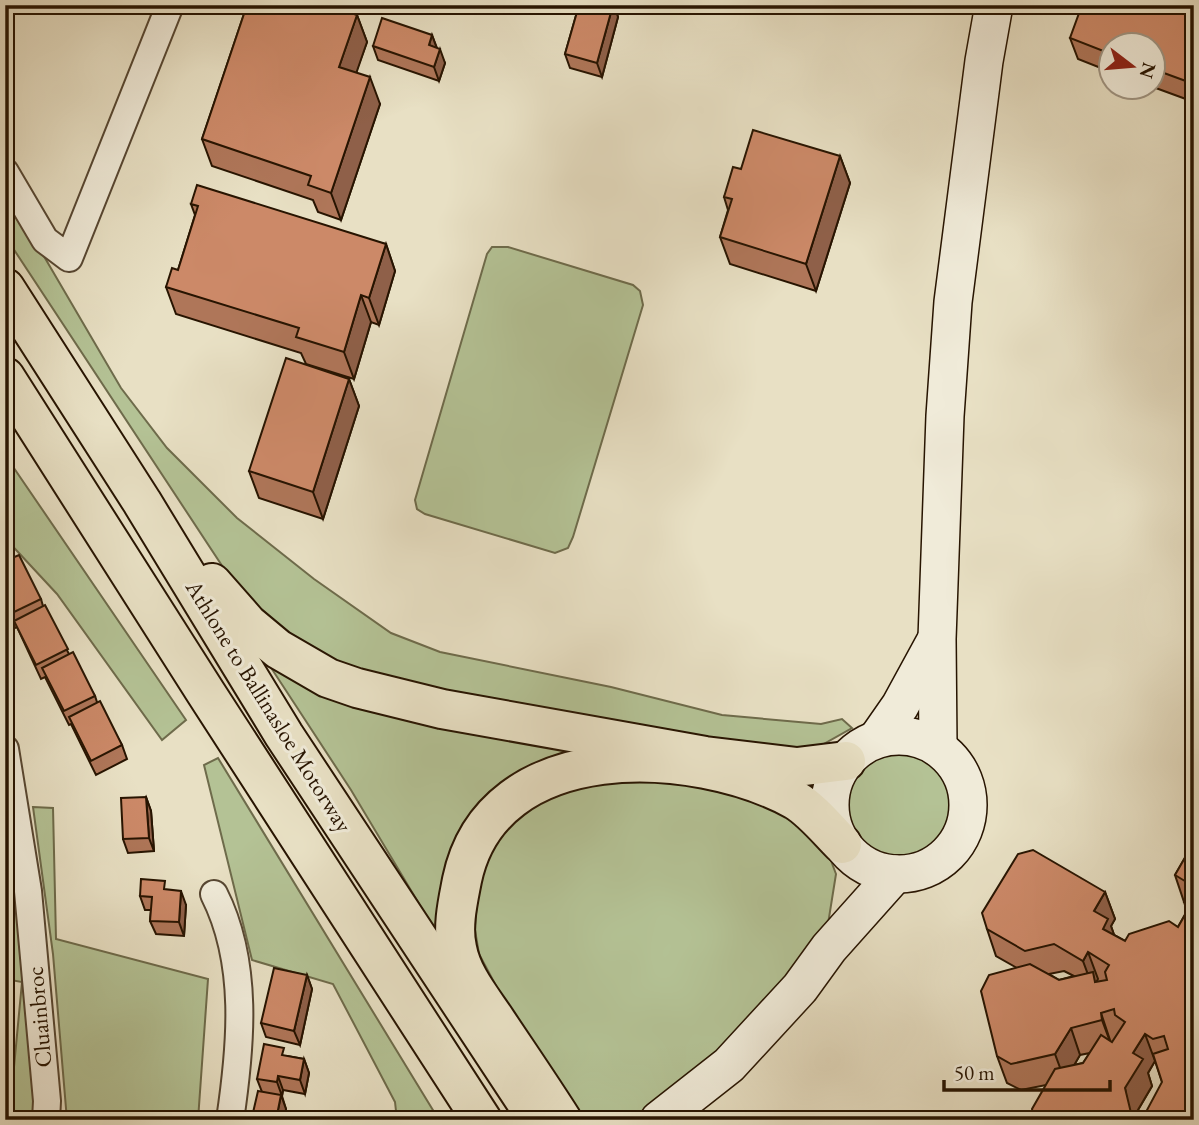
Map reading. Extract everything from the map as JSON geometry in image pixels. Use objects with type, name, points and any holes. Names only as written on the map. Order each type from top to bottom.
[{"type":"highway","name":"Athlone to Ballinasloe Motorway","points":[[5,288],[142,502],[284,735],[538,1120]]},
{"type":"highway","name":"Athlone to Ballinasloe Motorway","points":[[5,377],[205,693],[482,1120]]},
{"type":"highway","points":[[142,502],[248,624],[278,649],[328,678],[442,709],[705,756],[797,767],[846,761]]},
{"type":"highway","points":[[562,1120],[469,981],[457,949],[455,931],[467,859],[486,826],[512,799],[576,769],[618,761],[657,762],[702,769],[767,788],[798,802],[846,849]]},
{"type":"main road","points":[[938,746],[937,639],[945,416],[953,302],[984,61],[994,5]]},
{"type":"main road","points":[[877,739],[900,706],[937,639]]},
{"type":"main road","points":[[901,735],[938,746],[959,771],[967,794],[965,824],[960,837],[943,858],[918,872],[895,874],[863,864],[846,849],[833,827],[830,800],[832,785],[846,761],[865,744],[901,735]]},
{"type":"main road","points":[[828,948],[844,903],[846,849]]},
{"type":"main road","points":[[659,1120],[729,1065],[800,988],[828,948],[895,874]]},
{"type":"street","points":[[5,172],[45,240],[69,258],[170,5]]},
{"type":"street","name":"Cluainbroc","points":[[5,749],[28,891],[47,1120]]},
{"type":"street","points":[[214,894],[232,942],[238,986],[239,1036],[230,1120]]},
{"type":"green space","points":[[5,196],[35,241],[121,388],[167,448],[237,518],[314,579],[391,633],[440,652],[611,687],[722,715],[821,724],[842,719],[852,728],[820,746],[791,750],[456,699],[318,658],[240,593],[5,236]]},
{"type":"green space","points":[[492,247],[508,247],[633,285],[640,291],[643,305],[573,537],[568,548],[555,553],[425,514],[417,509],[415,500],[487,254]]},
{"type":"green space","points":[[5,455],[186,720],[162,740],[57,594],[5,538]]},
{"type":"green space","points":[[264,657],[592,745],[517,782],[449,954],[351,790]]},
{"type":"green space","points":[[899,746],[921,750],[939,762],[951,780],[955,802],[951,824],[939,842],[921,854],[899,858],[877,854],[859,842],[847,824],[843,802],[847,780],[859,762],[877,750]]},
{"type":"green space","points":[[218,758],[439,1120],[397,1120],[395,1102],[333,984],[252,960],[204,765]]},
{"type":"green space","points":[[656,777],[774,805],[827,850],[836,874],[828,924],[782,993],[663,1099],[633,1120],[578,1120],[525,1040],[479,954],[475,930],[477,898],[484,868],[497,840],[516,817],[559,785]]},
{"type":"green space","points":[[5,794],[38,1120],[9,1120],[22,982],[5,979]]},
{"type":"green space","points":[[33,807],[53,808],[56,939],[208,979],[198,1120],[67,1120],[53,954]]},
{"type":"building","points":[[247,5],[327,5],[357,15],[339,67],[370,77],[331,193],[308,185],[311,176],[202,139]]},
{"type":"building","points":[[579,5],[613,5],[597,63],[565,54]]},
{"type":"building","points":[[1082,5],[1194,5],[1194,84],[1168,74],[1168,32],[1098,32],[1098,49],[1070,38]]},
{"type":"building","points":[[382,18],[432,35],[429,45],[440,49],[434,67],[373,46]]},
{"type":"building","points":[[753,130],[840,156],[806,264],[720,237],[732,199],[724,197],[733,167],[741,169]]},
{"type":"building","points":[[197,185],[386,244],[369,298],[361,295],[344,352],[296,337],[299,328],[166,287],[172,268],[178,270],[198,206],[191,204]]},
{"type":"building","points":[[286,358],[349,379],[313,492],[249,471]]},
{"type":"building","points":[[19,555],[41,599],[10,614],[5,606],[5,561]]},
{"type":"building","points":[[45,605],[68,649],[36,665],[14,621]]},
{"type":"building","points":[[73,652],[95,696],[64,711],[42,668]]},
{"type":"building","points":[[100,701],[122,745],[91,761],[69,717]]},
{"type":"building","points":[[146,797],[149,838],[123,839],[121,798]]},
{"type":"building","points":[[1194,842],[1194,1027],[1187,1028],[1189,1041],[1194,1040],[1194,1120],[1150,1120],[1147,1110],[1162,1082],[1153,1054],[1168,1049],[1164,1036],[1153,1039],[1145,1034],[1133,1053],[1143,1059],[1125,1088],[1132,1117],[1130,1120],[1034,1120],[1032,1109],[1055,1069],[1083,1063],[1101,1035],[1112,1042],[1125,1022],[1115,1015],[1114,1009],[1101,1013],[1102,1020],[1071,1028],[1055,1054],[1011,1064],[997,1056],[981,991],[989,975],[1030,964],[1059,980],[1093,972],[1095,982],[1107,980],[1105,972],[1109,965],[1088,952],[1083,961],[1054,944],[1025,951],[987,929],[982,913],[1018,854],[1033,850],[1105,892],[1094,911],[1108,919],[1103,929],[1125,941],[1129,934],[1169,921],[1178,927],[1190,906],[1184,902],[1193,886],[1175,875]]},
{"type":"building","points":[[141,879],[165,881],[164,889],[181,891],[179,922],[150,921],[152,897],[140,896]]},
{"type":"building","points":[[274,968],[307,975],[294,1031],[261,1023]]},
{"type":"building","points":[[264,1044],[284,1048],[282,1055],[304,1059],[300,1080],[278,1076],[277,1082],[257,1079]]},
{"type":"building","points":[[258,1091],[281,1095],[276,1120],[252,1117]]}]
